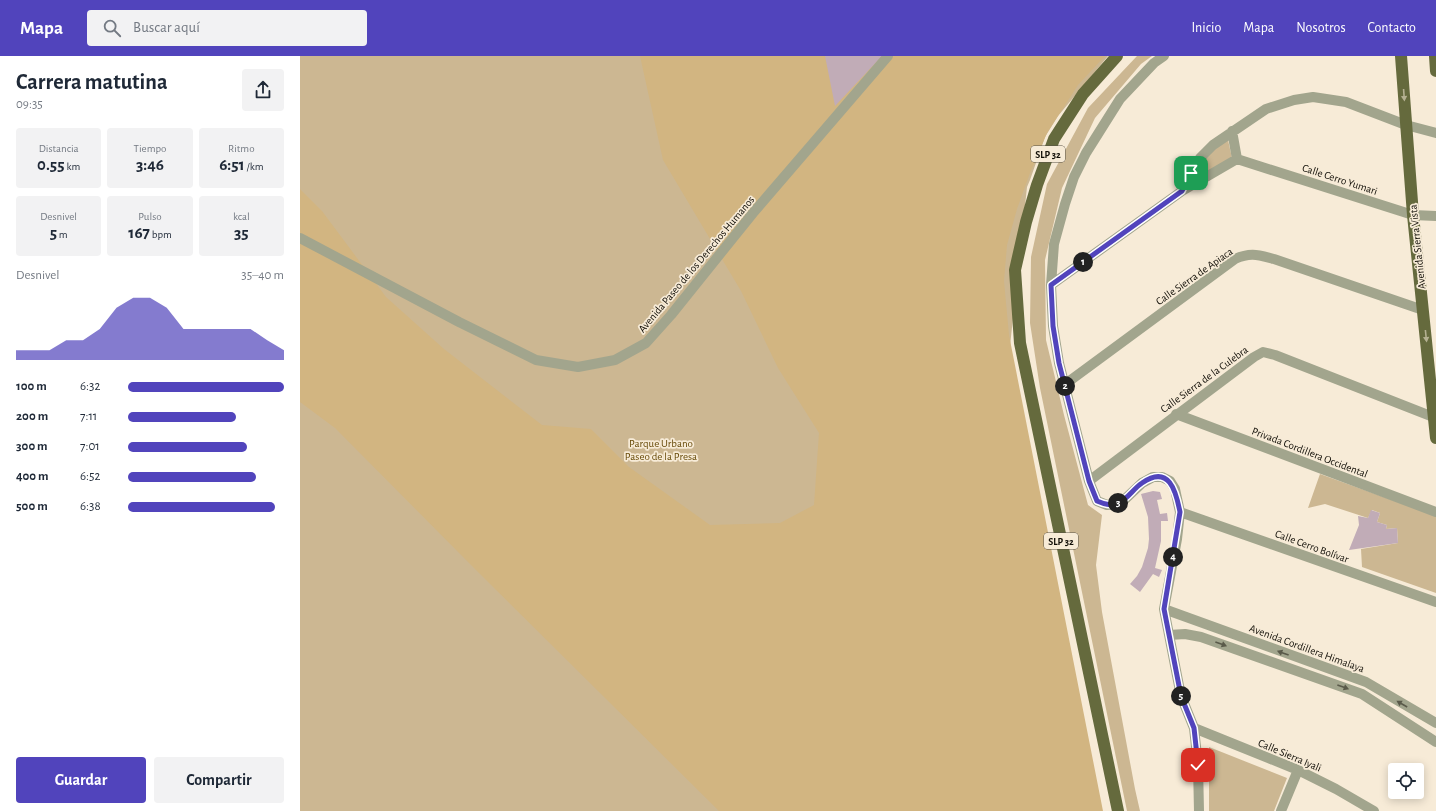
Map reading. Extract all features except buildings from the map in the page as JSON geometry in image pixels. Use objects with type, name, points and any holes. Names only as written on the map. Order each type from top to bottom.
[{"type":"main road","name":"SLP 32","points":[[1117,56],[1083,94],[1054,139],[1036,185],[1015,270],[1020,343],[1118,811]]},
{"type":"main road","name":"Avenida Sierra Vista","points":[[1401,56],[1414,215],[1436,438]]},
{"type":"main road","points":[[1435,56],[1436,71]]},
{"type":"street","name":"Avenida Paseo de los Derechos Humanos","points":[[300,238],[459,322],[536,360],[578,366],[615,360],[646,343],[671,315],[758,207],[888,56]]},
{"type":"street","points":[[1164,56],[1154,63],[1120,99],[1086,153],[1074,177],[1054,244],[1051,285],[1053,326],[1059,363],[1089,481],[1097,501],[1107,505],[1117,504],[1124,500],[1142,483],[1153,477],[1162,477],[1170,480],[1174,488],[1180,512],[1164,609],[1181,696],[1194,728],[1198,765],[1199,811]]},
{"type":"street","points":[[1182,191],[1200,158],[1213,145],[1266,109],[1294,100],[1313,97],[1346,102],[1406,125],[1436,134]]},
{"type":"street","points":[[1051,285],[1182,191],[1237,159],[1232,131]]},
{"type":"street","name":"Calle Cerro Yumari","points":[[1237,159],[1414,215],[1436,216]]},
{"type":"street","name":"Calle Sierra de Apiaca","points":[[1064,385],[1235,259],[1247,254],[1274,259],[1423,310]]},
{"type":"street","name":"Calle Sierra de la Culebra","points":[[1089,481],[1254,356],[1263,352],[1275,355],[1435,418]]},
{"type":"street","name":"Privada Cordillera Occidental","points":[[1176,414],[1436,512]]},
{"type":"street","name":"Calle Cerro Bolívar","points":[[1180,512],[1436,602]]},
{"type":"street","name":"Avenida Cordillera Himalaya","points":[[1164,609],[1366,682],[1436,723]]},
{"type":"street","points":[[1192,636],[1197,631],[1197,626],[1193,620]]},
{"type":"street","points":[[1169,635],[1202,637],[1362,694],[1436,742]]},
{"type":"street","name":"Calle Sierra Iyali","points":[[1194,728],[1298,770],[1336,789],[1374,811]]},
{"type":"street","points":[[1281,811],[1298,770]]},
{"type":"green space","name":"Parque Urbano Paseo de la Presa","points":[[300,56],[1108,56],[1058,116],[1045,137],[1027,187],[1010,346],[1041,811],[300,811]]},
{"type":"green space","points":[[1137,56],[1152,56],[1141,64],[1095,118],[1062,188],[1045,260],[1046,340],[1088,505],[1102,515],[1096,565],[1102,612],[1140,811],[1127,811],[1040,388],[1030,323],[1031,257],[1047,184],[1088,108]]},
{"type":"green space","points":[[1228,140],[1232,158],[1192,181],[1199,168],[1211,153]]},
{"type":"green space","points":[[1320,474],[1436,516],[1436,593],[1362,567],[1361,549],[1398,543],[1397,528],[1386,529],[1387,525],[1377,522],[1380,513],[1372,510],[1368,518],[1325,504],[1308,508]]},
{"type":"green space","points":[[1209,747],[1287,778],[1274,811],[1209,811]]},
{"type":"shaded area","points":[[640,56],[1105,56],[1078,85],[1047,133],[1017,209],[1007,245],[1004,281],[1009,335],[1103,811],[719,811],[335,428],[300,402],[300,189],[322,211],[386,297],[444,349],[542,425],[591,429],[629,467],[710,525],[780,523],[814,505],[819,433],[778,368],[741,291],[663,160]]},
{"type":"route","points":[[1191,173],[1182,191],[1051,285],[1053,326],[1059,363],[1092,492],[1097,501],[1107,505],[1117,504],[1124,500],[1142,483],[1153,477],[1162,477],[1170,480],[1178,500],[1180,512],[1177,539],[1164,609],[1181,696],[1194,728],[1198,765]]}]
